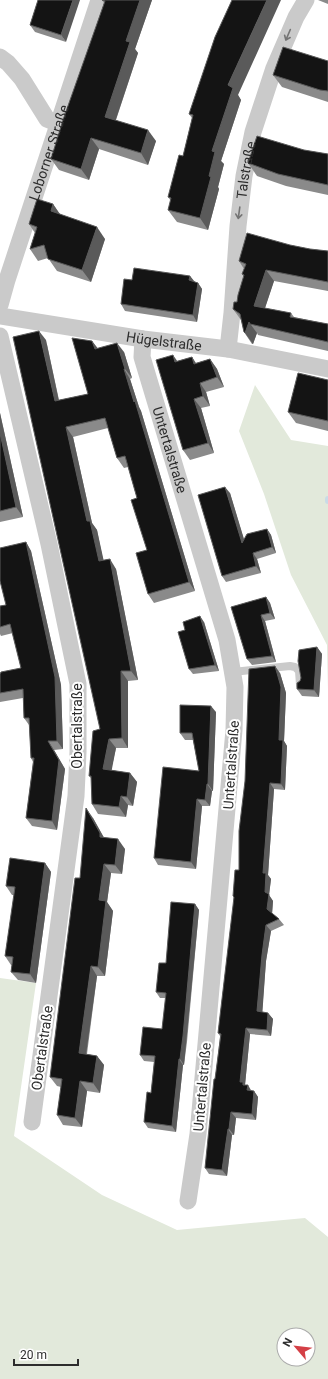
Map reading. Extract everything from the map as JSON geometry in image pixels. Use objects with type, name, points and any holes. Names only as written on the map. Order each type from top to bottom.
[{"type":"street","name":"Loborner Straße","points":[[0,305],[57,123],[99,0]]},
{"type":"street","name":"Talstraße","points":[[228,349],[238,226],[244,176],[253,132],[274,68],[296,17],[306,0]]},
{"type":"street","points":[[0,57],[8,63],[22,79],[48,119],[57,123]]},
{"type":"street","name":"Hügelstraße","points":[[0,316],[143,339],[228,349],[328,369]]},
{"type":"street","name":"Obertalstraße","points":[[0,336],[49,544],[78,684],[76,796],[32,1122]]},
{"type":"street","name":"Untertalstraße","points":[[143,339],[142,358],[227,640],[235,688],[234,730],[198,1134],[188,1201]]},
{"type":"lane","points":[[233,672],[290,666],[295,667],[299,671],[300,685]]},
{"type":"shaded area","points":[[255,385],[291,440],[328,446],[328,690],[327,645],[291,575],[264,494],[239,431]]},
{"type":"shaded area","points":[[0,978],[36,983],[14,1136],[102,1195],[177,1230],[305,1218],[328,1237],[328,1379],[0,1379]]},
{"type":"building","points":[[38,0],[73,0],[61,35],[30,25]]},
{"type":"building","points":[[102,0],[140,0],[126,41],[130,42],[105,117],[148,130],[141,153],[91,138],[81,169],[51,159],[63,120],[105,1]]},
{"type":"building","points":[[232,0],[267,0],[228,85],[233,88],[212,151],[215,152],[209,176],[211,177],[200,218],[168,210],[171,198],[168,197],[179,155],[183,156],[193,115],[189,114],[215,37]]},
{"type":"building","points":[[283,47],[328,61],[328,91],[320,90],[273,75]]},
{"type":"building","points":[[257,136],[304,150],[328,154],[328,185],[278,174],[248,163]]},
{"type":"building","points":[[37,199],[53,204],[51,211],[97,227],[82,270],[48,259],[44,245],[30,249],[37,227],[29,224]]},
{"type":"building","points":[[247,233],[290,245],[328,251],[328,282],[266,270],[254,306],[291,313],[290,317],[328,324],[328,342],[250,324],[249,322],[245,333],[244,332],[240,314],[233,309],[234,302],[237,302],[244,275],[242,274],[246,264],[239,261]]},
{"type":"building","points":[[134,268],[190,276],[189,280],[198,283],[193,315],[121,304],[124,279],[132,280]]},
{"type":"building","points":[[39,331],[55,401],[88,394],[72,338],[92,341],[95,349],[117,343],[189,582],[148,594],[136,553],[147,550],[131,500],[137,498],[125,456],[117,458],[105,418],[66,427],[87,521],[90,521],[99,561],[110,559],[131,671],[121,671],[122,738],[109,739],[103,769],[130,773],[127,797],[121,796],[119,807],[92,804],[91,776],[89,776],[93,731],[100,729],[13,337]]},
{"type":"building","points":[[173,355],[175,362],[192,357],[194,364],[210,359],[217,377],[200,383],[203,396],[194,399],[208,443],[183,450],[156,360]]},
{"type":"building","points":[[298,373],[328,380],[328,421],[288,412]]},
{"type":"building","points":[[0,433],[16,507],[0,511]]},
{"type":"building","points":[[225,487],[242,543],[247,534],[267,529],[272,547],[253,553],[256,566],[222,576],[198,495]]},
{"type":"building","points":[[26,542],[55,677],[57,741],[48,741],[59,760],[52,821],[26,818],[34,758],[31,758],[29,718],[24,718],[23,689],[0,693],[1,672],[21,668],[10,624],[0,627],[0,606],[6,605],[0,581],[0,548]]},
{"type":"building","points":[[266,597],[270,613],[261,615],[272,656],[247,659],[231,607]]},
{"type":"building","points":[[200,616],[215,665],[189,669],[178,632],[185,630],[183,622]]},
{"type":"building","points":[[317,647],[314,690],[297,689],[297,683],[301,678],[298,661],[299,650]]},
{"type":"building","points":[[275,666],[281,687],[279,740],[283,740],[281,784],[270,783],[263,873],[266,873],[265,892],[269,894],[267,909],[279,919],[266,925],[257,1011],[268,1013],[267,1030],[246,1028],[240,1082],[243,1082],[243,1085],[248,1085],[247,1090],[254,1091],[252,1114],[231,1112],[222,1170],[205,1168],[214,1079],[221,1034],[218,1033],[234,897],[235,870],[239,870],[239,831],[245,781],[249,669]]},
{"type":"building","points":[[180,705],[211,706],[208,784],[205,800],[197,799],[191,862],[154,858],[163,767],[199,771],[192,733],[180,733]]},
{"type":"building","points":[[86,808],[100,833],[100,837],[118,839],[115,865],[104,864],[99,900],[106,901],[98,967],[91,966],[79,1053],[97,1056],[93,1083],[80,1081],[75,1118],[57,1115],[62,1079],[50,1077],[75,878],[80,878]]},
{"type":"building","points":[[10,858],[45,863],[30,974],[11,972],[13,957],[5,956],[15,887],[6,886]]},
{"type":"building","points":[[171,902],[195,904],[183,1036],[172,1126],[144,1122],[147,1092],[151,1093],[155,1056],[140,1055],[143,1027],[162,1029],[166,993],[156,992],[159,963],[166,963]]}]
